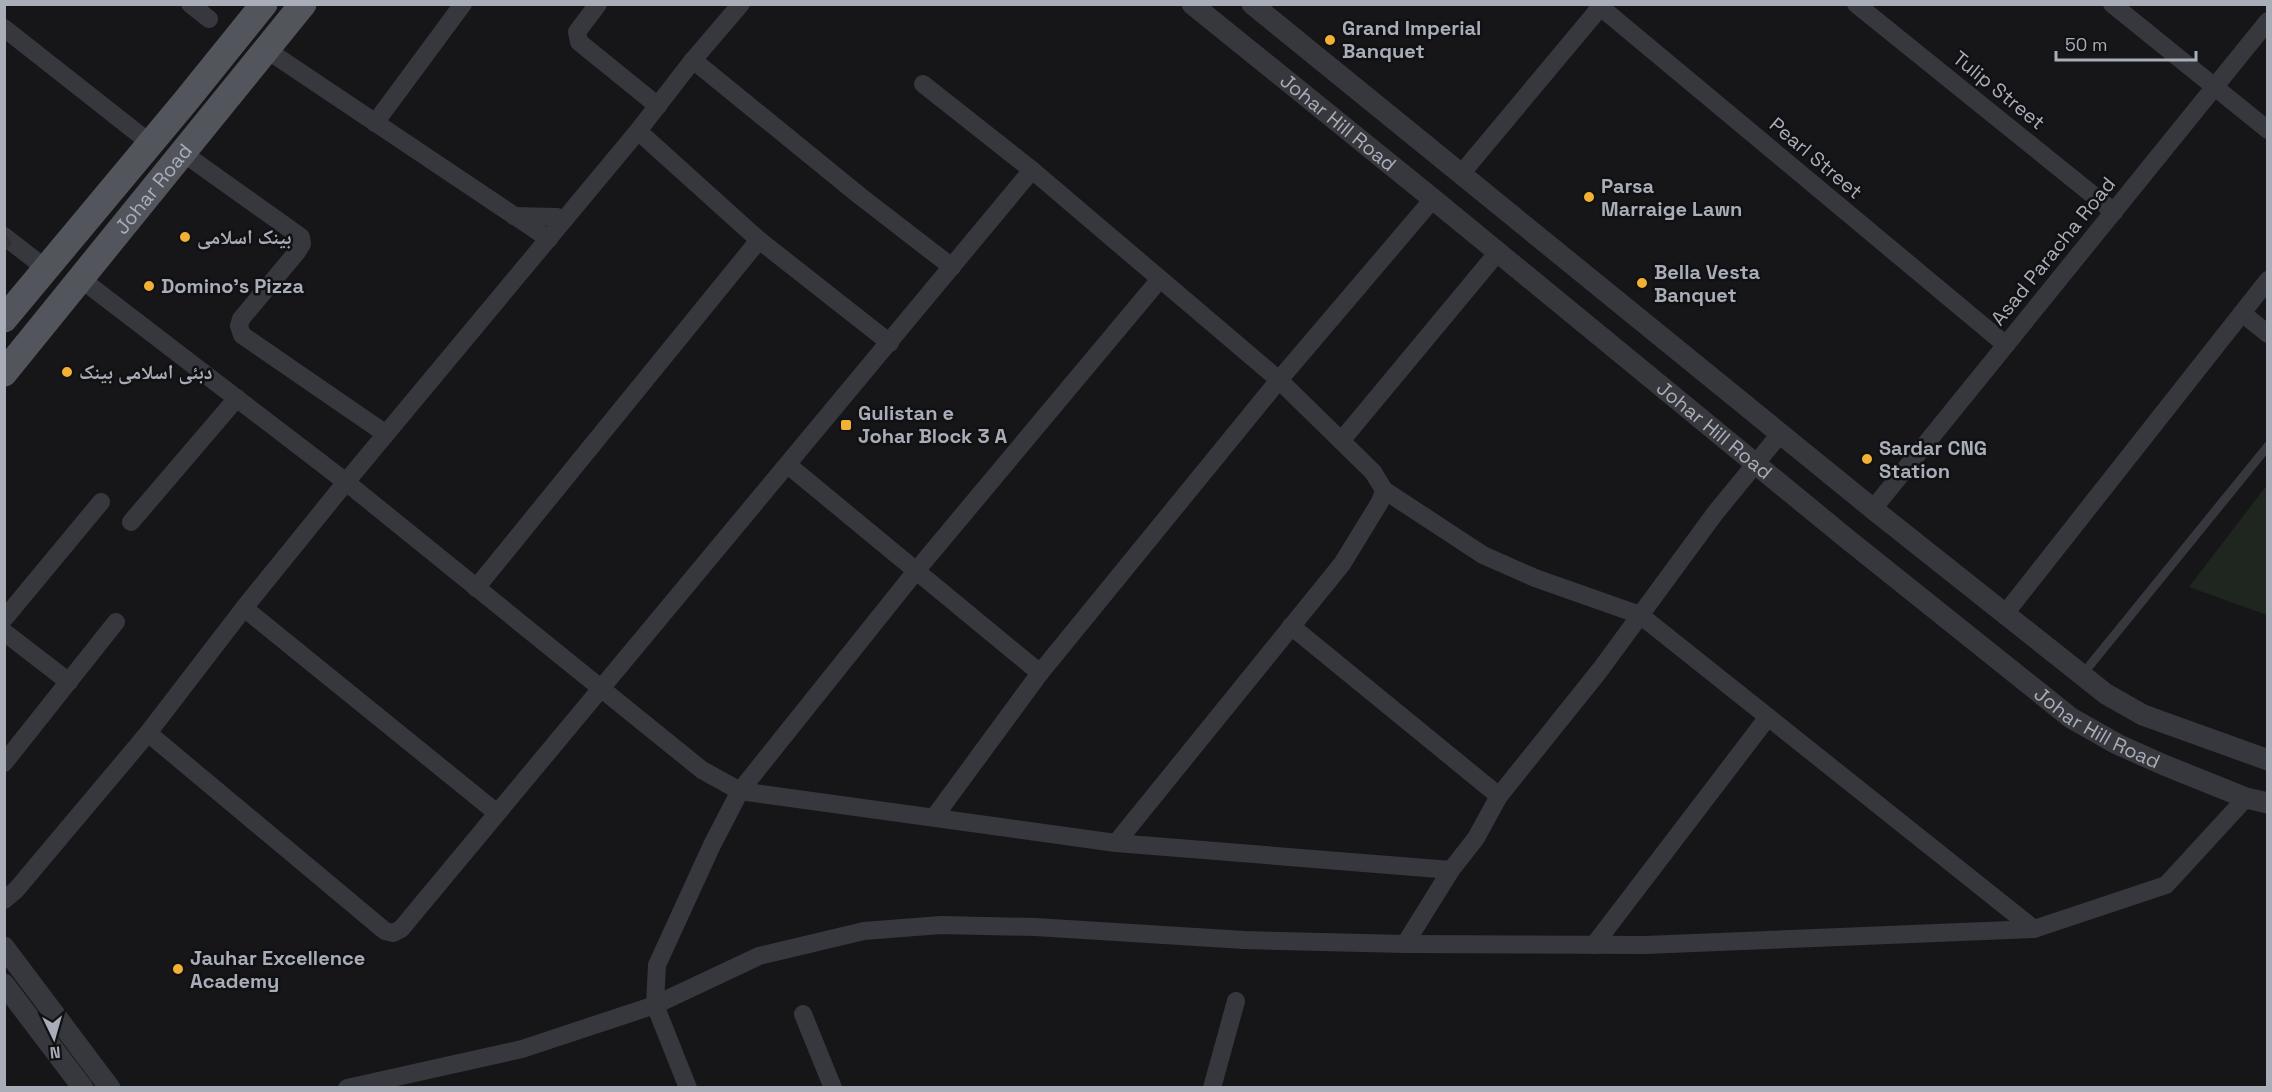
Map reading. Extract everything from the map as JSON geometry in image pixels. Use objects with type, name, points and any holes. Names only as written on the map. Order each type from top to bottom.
[{"type":"main road","name":"Johar Road","points":[[4,319],[264,4]]},
{"type":"main road","name":"Johar Road","points":[[4,373],[303,4]]},
{"type":"street","points":[[190,4],[208,19]]},
{"type":"street","points":[[598,4],[577,32],[579,42],[658,106]]},
{"type":"street","points":[[4,900],[16,890],[148,733],[244,608],[346,482],[741,4]]},
{"type":"street","name":"Johar Hill Road","points":[[1192,4],[1755,464],[2071,718],[2117,744],[2246,798],[2268,803]]},
{"type":"street","name":"Johar Hill Road","points":[[1252,4],[2004,615],[2106,694],[2143,715],[2268,760]]},
{"type":"street","name":"Tulip Street","points":[[1856,4],[2114,212]]},
{"type":"street","points":[[2112,4],[2268,130]]},
{"type":"street","points":[[375,123],[459,6]]},
{"type":"street","points":[[1461,174],[1600,6]]},
{"type":"street","name":"Pearl Street","points":[[1600,6],[2006,345]]},
{"type":"street","name":"Asad Paracha Road","points":[[1873,509],[2268,21]]},
{"type":"street","points":[[4,28],[150,143]]},
{"type":"street","points":[[267,50],[549,239]]},
{"type":"street","points":[[693,60],[860,196],[952,267]]},
{"type":"street","points":[[923,84],[1032,170],[1279,380],[1373,472],[1384,490],[1483,555],[1535,578],[1640,615],[2034,929]]},
{"type":"street","points":[[638,131],[759,240],[890,343]]},
{"type":"street","points":[[183,153],[301,237],[303,244],[241,319],[239,326],[242,335],[386,434]]},
{"type":"street","points":[[148,733],[385,931],[393,933],[401,929],[1032,170]]},
{"type":"street","points":[[935,816],[1040,673],[1279,380],[1433,199]]},
{"type":"street","points":[[514,216],[558,217],[564,220]]},
{"type":"street","points":[[4,236],[45,268]]},
{"type":"street","points":[[476,588],[759,240]]},
{"type":"street","points":[[1341,441],[1498,252]]},
{"type":"street","points":[[81,279],[346,482],[702,770],[740,791],[935,816],[1116,843],[1451,870]]},
{"type":"street","points":[[688,1088],[655,1005],[657,965],[707,855],[740,791],[916,571],[1160,279]]},
{"type":"street","points":[[2004,615],[2268,280]]},
{"type":"street","points":[[2242,313],[2268,334]]},
{"type":"street","points":[[131,522],[237,398]]},
{"type":"street","points":[[1405,944],[1451,870],[1476,838],[1499,796],[1600,670],[1716,512],[1780,434]]},
{"type":"street","points":[[788,465],[1040,673]]},
{"type":"street","points":[[1116,843],[1342,564],[1380,502],[1384,490]]},
{"type":"street","points":[[4,619],[101,502]]},
{"type":"street","points":[[244,608],[496,813]]},
{"type":"street","points":[[4,763],[116,622]]},
{"type":"street","points":[[1291,626],[1499,796]]},
{"type":"street","points":[[4,632],[69,682]]},
{"type":"street","points":[[1594,945],[1768,717]]},
{"type":"street","points":[[347,1088],[522,1049],[655,1005],[759,956],[875,930],[941,925],[1035,927],[1244,940],[1405,944],[1645,945],[2034,929],[2166,885],[2246,798]]},
{"type":"street","points":[[4,946],[110,1088]]},
{"type":"street","points":[[4,984],[83,1088]]},
{"type":"street","points":[[1212,1088],[1236,1001]]},
{"type":"street","points":[[803,1014],[833,1088]]},
{"type":"lane","points":[[2081,675],[2268,446]]},
{"type":"shaded area","points":[[2267,485],[2267,615],[2189,587]]},
{"type":"place","name":"Grand Imperial Banquet","points":[[1330,40]]},
{"type":"place","name":"Parsa Marraige Lawn","points":[[1589,197]]},
{"type":"place","name":"بینک اسلامی","points":[[185,237]]},
{"type":"place","name":"Bella Vesta Banquet","points":[[1642,283]]},
{"type":"place","name":"Domino's Pizza","points":[[149,286]]},
{"type":"place","name":"دبئی اسلامی بینک","points":[[67,372]]},
{"type":"place","name":"Gulistan e Johar Block 3 A","points":[[846,425]]},
{"type":"place","name":"Sardar CNG Station","points":[[1867,459]]},
{"type":"place","name":"Jauhar Excellence Academy","points":[[178,969]]}]
